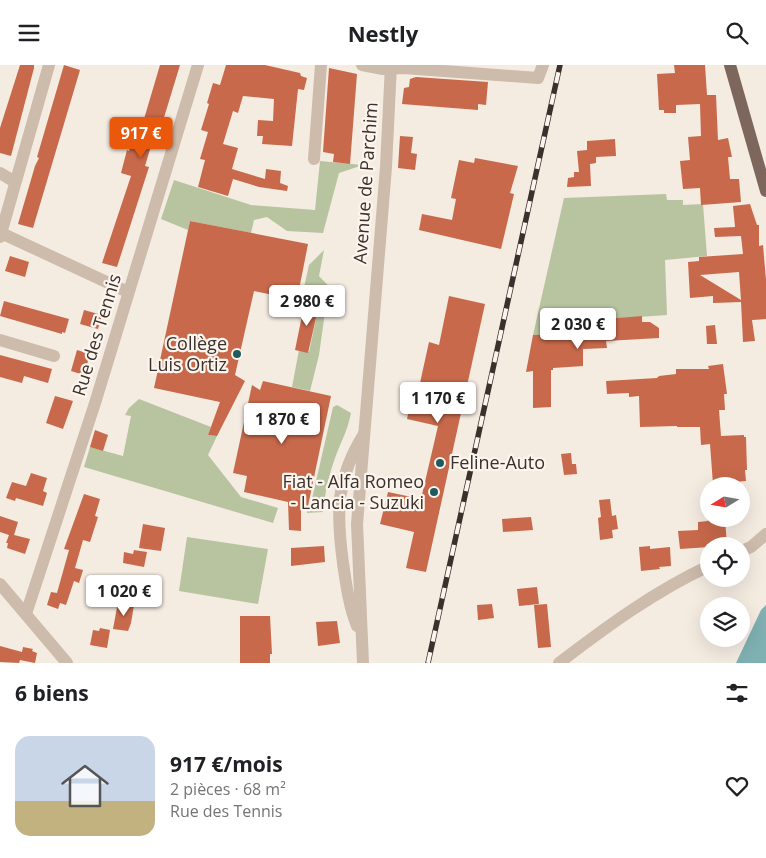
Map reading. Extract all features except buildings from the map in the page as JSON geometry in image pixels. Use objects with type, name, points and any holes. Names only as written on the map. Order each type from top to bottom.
[{"type":"main road","points":[[730,65],[766,191]]},
{"type":"street","points":[[49,65],[1,235],[128,292]]},
{"type":"street","name":"Rue des Tennis","points":[[26,614],[96,400],[198,65]]},
{"type":"street","points":[[314,159],[321,65]]},
{"type":"street","points":[[362,65],[538,78],[543,65]]},
{"type":"street","name":"Avenue de Parchim","points":[[363,663],[357,524],[386,167],[391,67]]},
{"type":"street","points":[[0,173],[15,182]]},
{"type":"street","points":[[0,340],[54,356]]},
{"type":"street","points":[[362,638],[353,617],[346,585],[339,534],[338,504],[344,472],[365,432]]},
{"type":"street","points":[[750,547],[766,535]]},
{"type":"street","points":[[559,663],[620,618],[661,592],[700,571]]},
{"type":"street","points":[[0,584],[67,663]]},
{"type":"green space","points":[[320,161],[363,165],[339,173],[323,233],[287,231],[267,217],[254,220],[251,233],[190,221],[188,230],[161,219],[174,180],[251,205],[315,210]]},
{"type":"green space","points":[[666,194],[667,200],[683,200],[683,205],[703,204],[707,256],[665,260],[667,315],[595,320],[595,332],[533,335],[564,198]]},
{"type":"green space","points":[[324,250],[319,276],[342,300],[338,304],[326,305],[319,355],[310,391],[292,387],[299,350],[309,352],[319,305],[301,301],[309,265]]},
{"type":"green space","points":[[139,399],[211,427],[208,435],[217,436],[208,455],[241,497],[278,508],[273,523],[84,467],[90,447],[123,456],[131,416],[125,415],[129,408]]},
{"type":"green space","points":[[337,405],[351,413],[330,474],[323,512],[307,513],[311,503],[333,407]]},
{"type":"green space","points":[[187,537],[268,549],[258,604],[179,591]]},
{"type":"water","points":[[766,605],[766,663],[736,663],[744,647],[750,647],[750,633],[761,610]]},
{"type":"railway","points":[[428,663],[560,65]]},
{"type":"place","name":"Collège Luis Ortiz","points":[[237,354]]},
{"type":"place","name":"Feline-Auto","points":[[440,463]]},
{"type":"place","name":"Fiat - Alfa Romeo - Lancia - Suzuki","points":[[434,492]]}]
